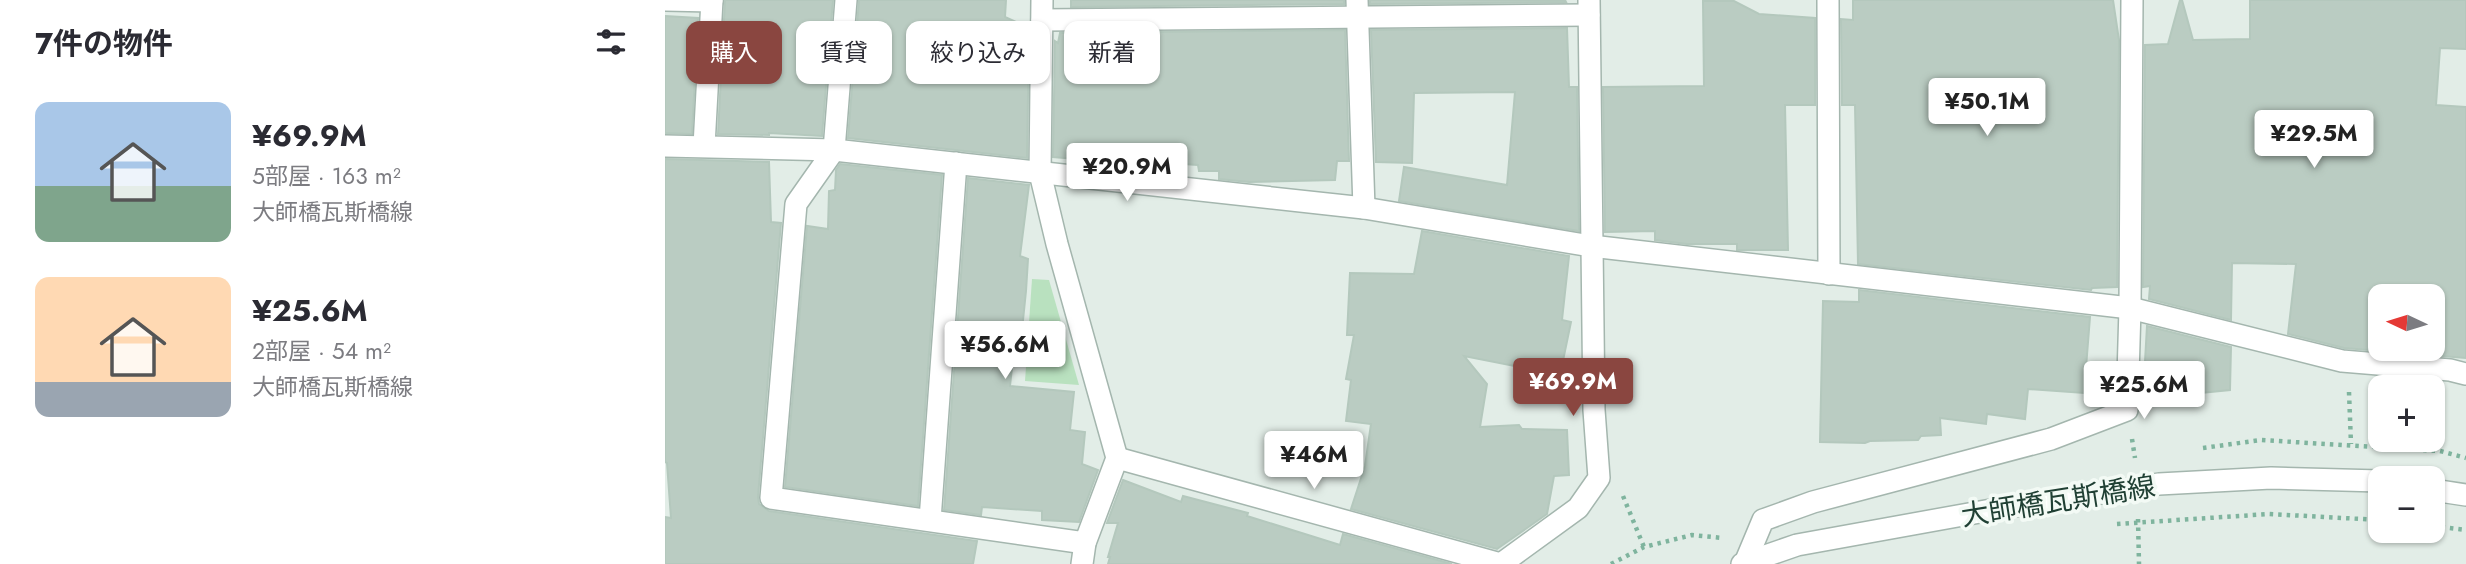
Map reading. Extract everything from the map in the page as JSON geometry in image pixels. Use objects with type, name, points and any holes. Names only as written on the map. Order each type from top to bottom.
[{"type":"street","points":[[665,0],[712,0],[704,146]]},
{"type":"street","points":[[846,0],[834,150],[796,204],[771,498],[930,520],[1084,554],[1117,458],[1057,244],[1040,173],[1042,10],[1589,8],[1594,410],[1608,479],[1578,509],[1501,564],[1117,458]]},
{"type":"street","points":[[1828,0],[1829,274]]},
{"type":"street","points":[[1743,563],[1763,520],[1813,502],[2051,439],[2127,410],[2132,0]]},
{"type":"street","points":[[1358,8],[1364,208]]},
{"type":"street","points":[[665,145],[834,150],[1364,208],[1591,246],[2130,308],[2347,362],[2450,370],[2466,374]]},
{"type":"street","points":[[930,520],[956,163]]},
{"type":"street","name":"大師橋瓦斯橋線","points":[[1743,563],[1797,545],[2002,508],[2159,484],[2271,478],[2368,481]]},
{"type":"street","points":[[2445,492],[2466,495]]},
{"type":"path","points":[[2347,362],[2351,444]]},
{"type":"path","points":[[1608,479],[1644,547]]},
{"type":"path","points":[[2112,525],[2269,514],[2368,519]]},
{"type":"path","points":[[2138,522],[2139,564]]},
{"type":"path","points":[[2445,527],[2466,530]]},
{"type":"green space","points":[[1032,279],[1049,280],[1079,385],[1025,381]]},
{"type":"building","points":[[725,0],[833,0],[831,21],[796,21],[796,84],[826,84],[822,136],[718,134],[721,84],[782,84],[782,21],[724,21]]},
{"type":"building","points":[[859,0],[1006,0],[1005,17],[1014,21],[906,21],[906,84],[1028,84],[1027,158],[848,138],[852,84],[892,84],[892,21],[857,21]]},
{"type":"building","points":[[1071,0],[1344,0],[1344,4],[1071,7]]},
{"type":"building","points":[[1370,0],[1565,0],[1566,2],[1370,4]]},
{"type":"building","points":[[1853,0],[2113,0],[2119,40],[2117,287],[2091,290],[1858,264],[1855,105],[1842,105],[1841,19],[1853,20]]},
{"type":"building","points":[[2180,0],[2193,40],[2250,39],[2250,0],[2466,0],[2466,49],[2440,48],[2436,105],[2466,107],[2466,358],[2445,356],[2445,284],[2368,284],[2368,350],[2344,348],[2288,334],[2296,264],[2232,263],[2231,320],[2149,299],[2150,286],[2143,287],[2145,45],[2168,44]]},
{"type":"building","points":[[1703,1],[1734,1],[1759,14],[1815,18],[1815,105],[1785,105],[1788,250],[1737,250],[1737,244],[1687,244],[1655,240],[1655,231],[1605,232],[1603,87],[1704,86]]},
{"type":"building","points":[[665,16],[698,18],[698,21],[686,21],[686,84],[695,84],[692,134],[665,133]]},
{"type":"building","points":[[1567,28],[1569,87],[1577,87],[1579,231],[1399,201],[1404,167],[1507,185],[1515,92],[1414,93],[1412,163],[1376,162],[1371,30]]},
{"type":"building","points":[[1345,30],[1349,161],[1337,161],[1335,180],[1249,182],[1219,179],[1219,171],[1199,171],[1198,165],[1140,161],[1139,164],[1053,157],[1055,41],[1058,43],[1060,33],[1064,33],[1064,84],[1160,84],[1160,32]]},
{"type":"building","points":[[665,159],[769,162],[771,222],[781,223],[759,504],[769,511],[977,541],[973,564],[665,564],[665,517],[671,518],[665,462]]},
{"type":"building","points":[[840,164],[942,175],[918,506],[785,487],[807,226],[828,229],[829,191],[835,190],[836,170]]},
{"type":"building","points":[[968,178],[1029,185],[1020,256],[1028,259],[1026,291],[1022,330],[1016,332],[1010,386],[1074,392],[1070,430],[1085,432],[1082,464],[1098,470],[1079,522],[1042,520],[1042,511],[982,507],[981,515],[944,510]]},
{"type":"building","points":[[1422,231],[1569,256],[1562,320],[1571,322],[1560,375],[1464,356],[1487,384],[1480,427],[1519,425],[1522,429],[1567,430],[1569,475],[1554,476],[1547,514],[1497,549],[1351,509],[1365,466],[1371,424],[1346,421],[1351,380],[1346,379],[1354,335],[1347,335],[1350,273],[1414,274]]},
{"type":"building","points":[[1859,290],[2090,317],[2084,393],[2028,389],[2025,419],[1987,414],[1986,424],[1940,418],[1941,435],[1921,436],[1918,440],[1820,442],[1823,301],[1859,302]]},
{"type":"building","points":[[2147,326],[2231,347],[2230,390],[2180,395],[2180,399],[2143,397]]},
{"type":"building","points":[[1123,480],[1181,502],[1183,496],[1248,513],[1247,516],[1340,545],[1343,534],[1452,564],[1108,564],[1118,523],[1107,523]]}]
